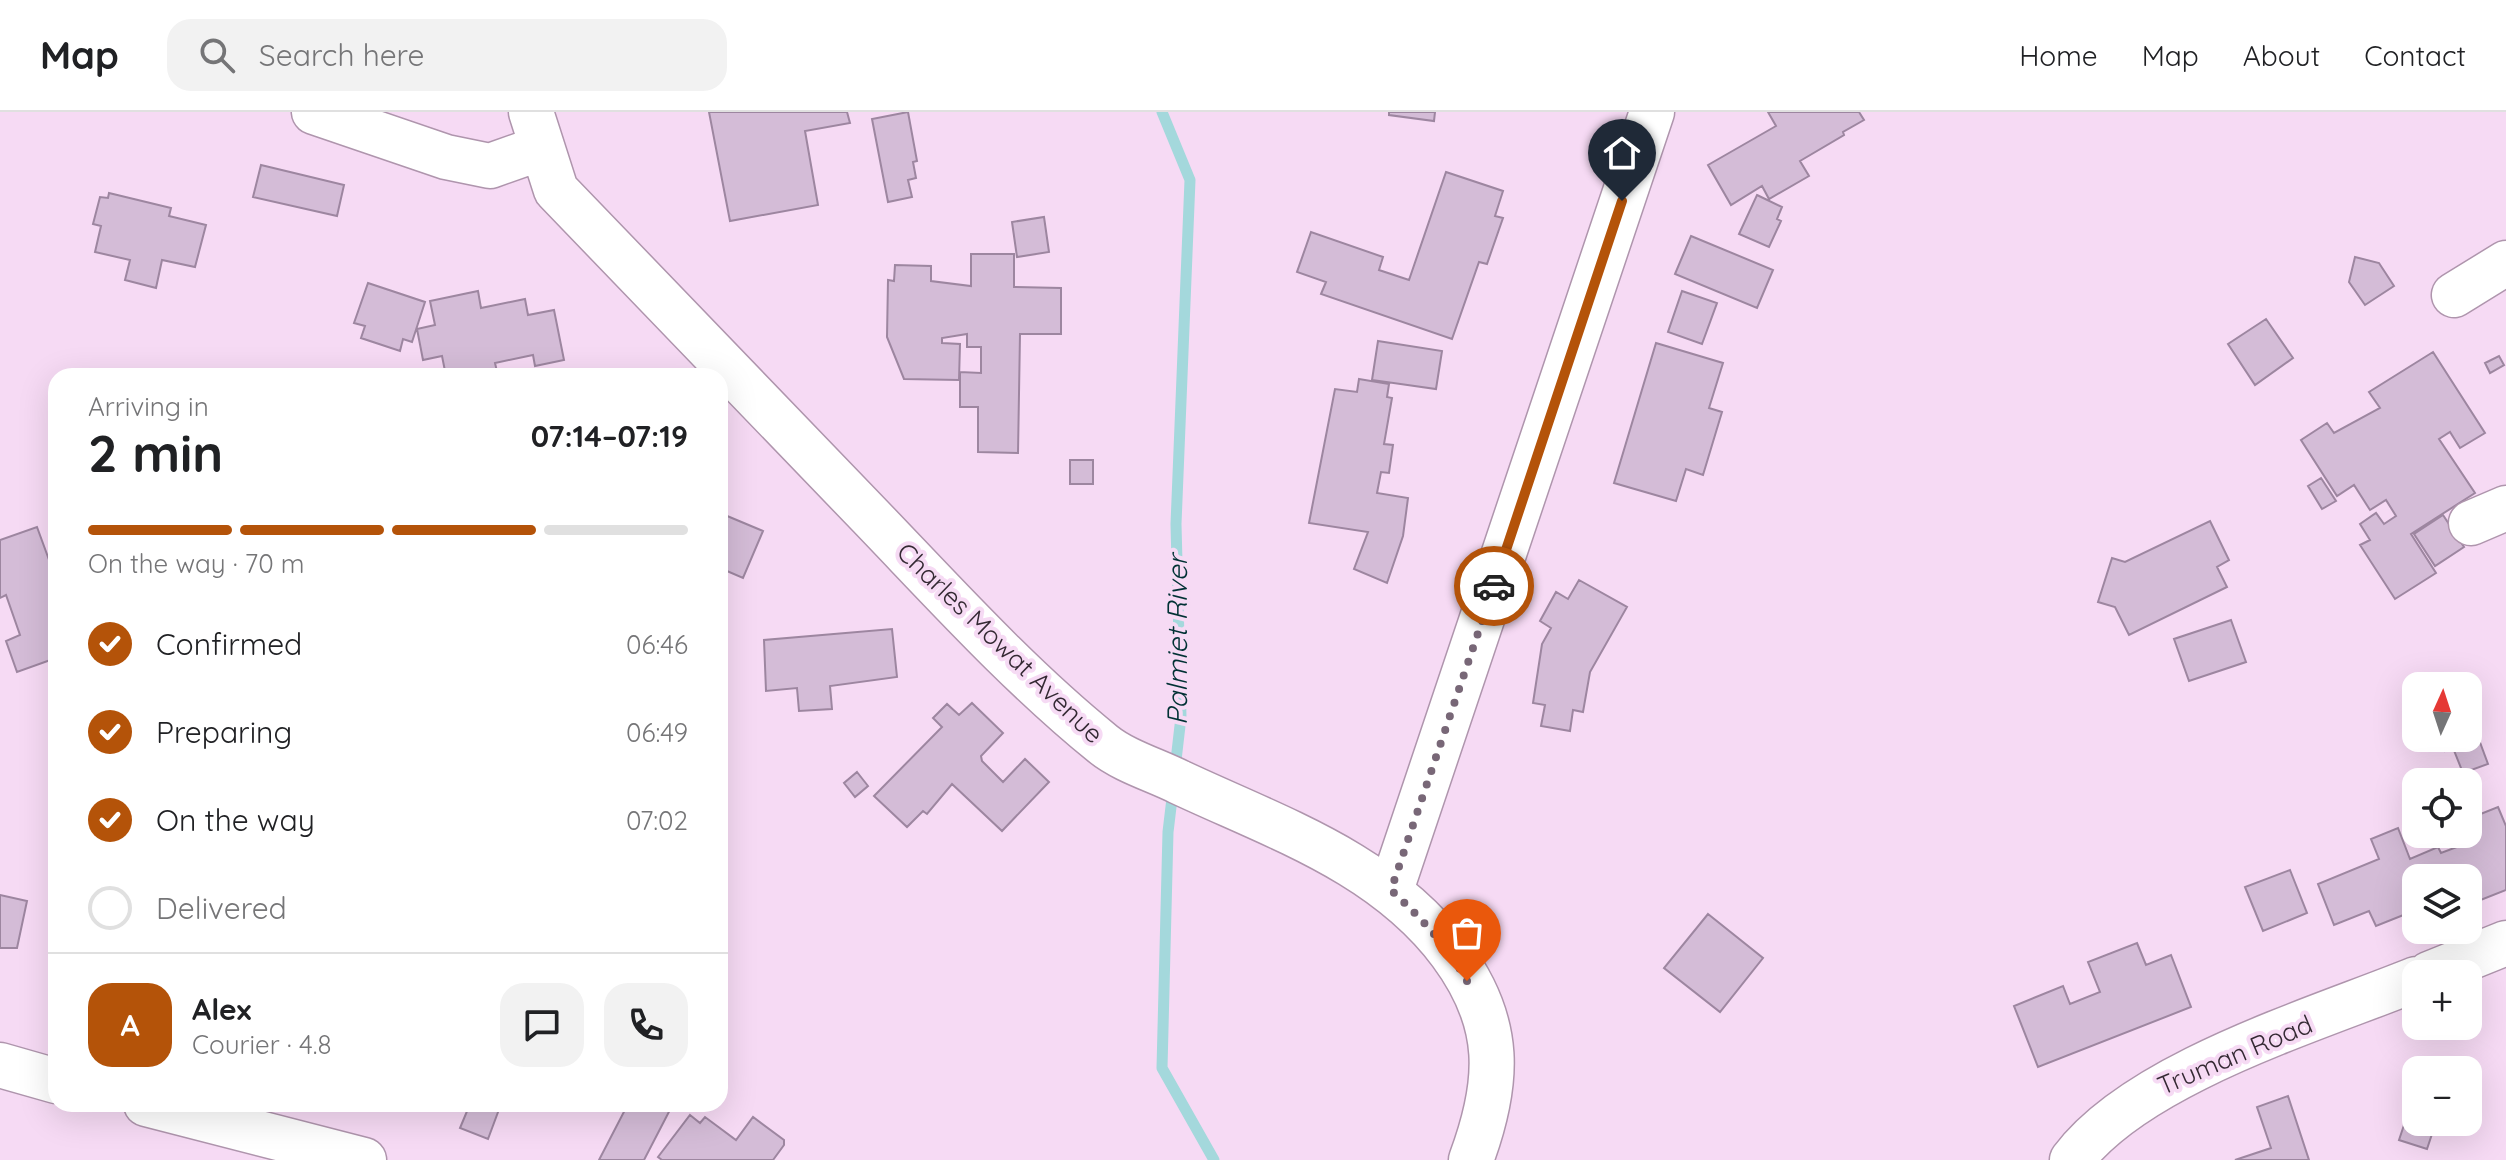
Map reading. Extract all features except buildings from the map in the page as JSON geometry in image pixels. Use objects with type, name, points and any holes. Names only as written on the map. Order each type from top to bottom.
[{"type":"street","points":[[314,112],[446,157],[490,166],[536,130]]},
{"type":"street","points":[[1391,890],[1652,112]]},
{"type":"street","name":"Charles Mowat Avenue","points":[[536,130],[556,190],[727,368]]},
{"type":"street","points":[[2454,295],[2506,263]]},
{"type":"street","name":"Charles Mowat Avenue","points":[[728,369],[974,624],[1106,747],[1207,795],[1271,820],[1391,890],[1421,917],[1453,955],[1481,1006],[1488,1029],[1494,1070],[1471,1160]]},
{"type":"street","points":[[2464,960],[2506,943]]},
{"type":"street","name":"Truman Road","points":[[2072,1160],[2111,1119],[2149,1092],[2241,1050],[2402,985]]},
{"type":"street","points":[[0,1065],[48,1079]]},
{"type":"street","points":[[177,1112],[364,1160]]},
{"type":"waterway","name":"Palmiet River","points":[[1162,112],[1190,180],[1176,524],[1181,717],[1175,769]]},
{"type":"waterway","name":"Palmiet River","points":[[1173,790],[1168,832],[1162,1068],[1214,1160]]},
{"type":"way so far","points":[[1467,981],[1453,955],[1421,917],[1391,890],[1494,586]]},
{"type":"route","points":[[1494,586],[1622,201]]}]
